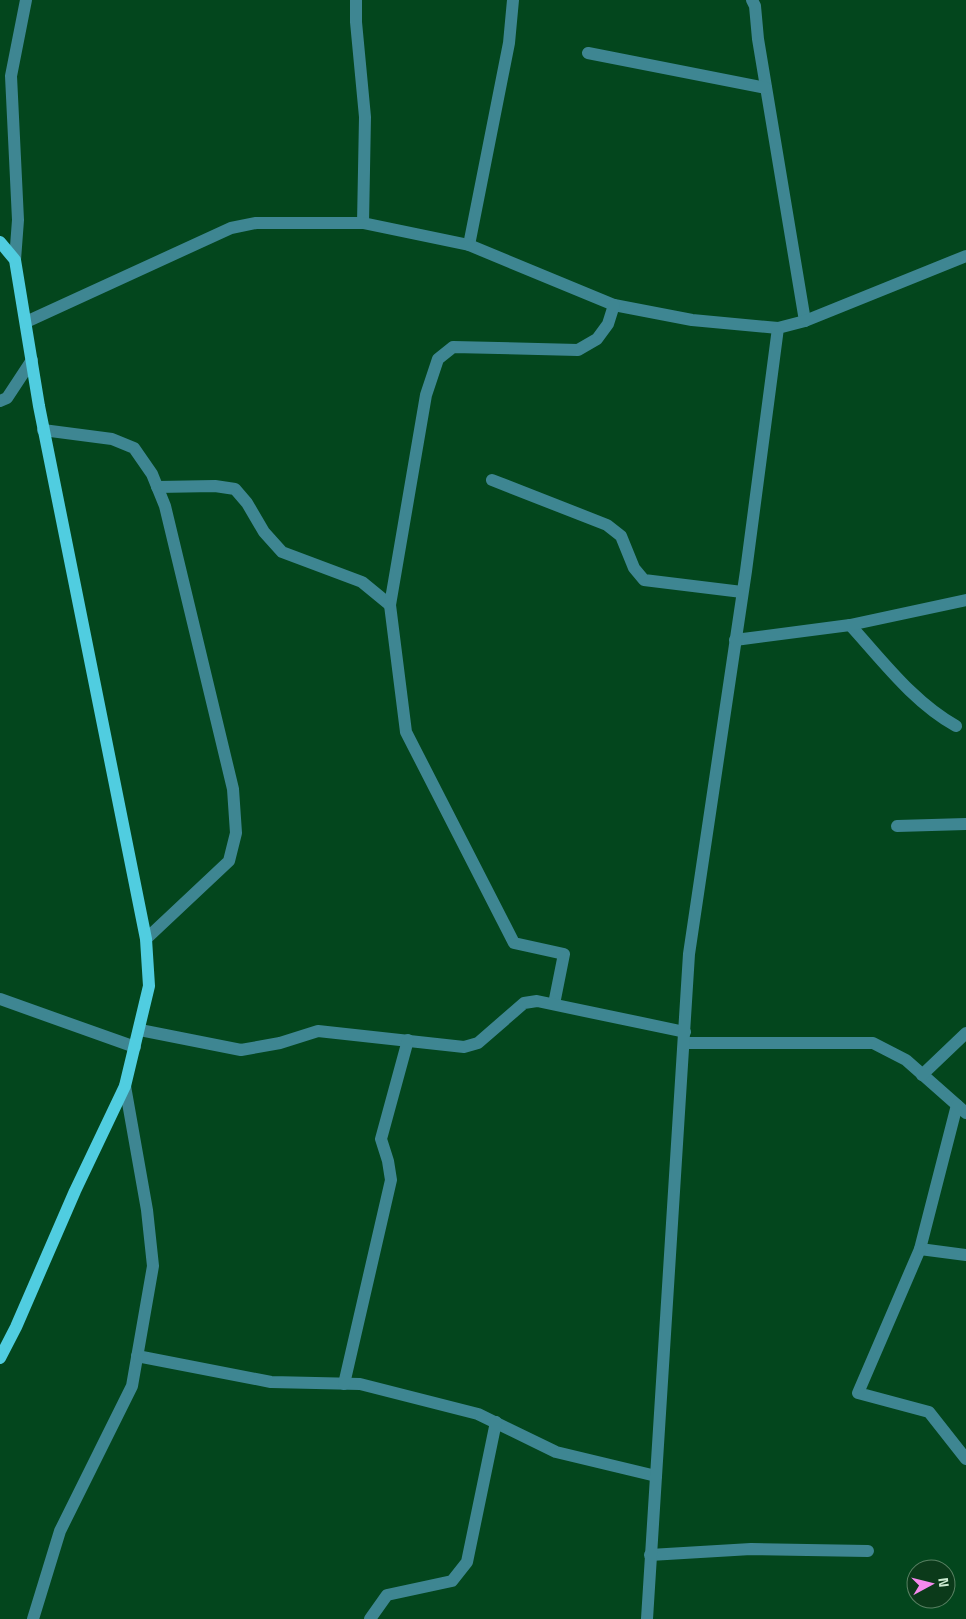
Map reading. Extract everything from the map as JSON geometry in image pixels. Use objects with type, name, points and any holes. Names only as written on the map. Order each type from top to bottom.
[{"type":"main road","points":[[0,242],[15,260],[43,430],[146,939],[149,986],[140,1030],[125,1086],[75,1191],[16,1327],[0,1358]]},
{"type":"street","points":[[15,260],[18,220],[6,85],[11,76],[26,0]]},
{"type":"street","points":[[356,0],[356,22],[365,117],[363,223]]},
{"type":"street","points":[[469,245],[509,44],[513,0]]},
{"type":"street","points":[[752,0],[755,6],[758,39],[805,321]]},
{"type":"street","points":[[588,53],[766,88]]},
{"type":"street","points":[[26,322],[231,228],[256,223],[363,223],[469,245],[614,305],[692,320],[778,328],[805,321],[966,256]]},
{"type":"street","points":[[554,1004],[564,954],[514,943],[406,732],[390,605],[426,394],[438,359],[453,347],[578,350],[597,339],[608,324],[614,305]]},
{"type":"street","points":[[647,1619],[690,954],[736,640],[778,328]]},
{"type":"street","points":[[0,401],[7,398],[32,360]]},
{"type":"street","points":[[43,430],[112,439],[134,448],[152,474],[165,506],[233,789],[236,834],[229,861],[146,939]]},
{"type":"street","points":[[492,480],[607,525],[620,536],[634,568],[644,580],[742,592]]},
{"type":"street","points":[[157,487],[215,486],[235,489],[247,503],[264,532],[282,552],[362,582],[390,605]]},
{"type":"street","points":[[736,640],[850,624],[966,600]]},
{"type":"street","points":[[850,624],[916,697],[940,717],[956,726]]},
{"type":"street","points":[[896,826],[966,824]]},
{"type":"street","points":[[0,999],[135,1047]]},
{"type":"street","points":[[140,1030],[241,1050],[280,1043],[318,1031],[464,1047],[478,1044],[524,1002],[537,1001],[685,1038],[873,1043],[906,1060],[961,1109],[920,1249],[858,1393],[929,1412],[966,1459]]},
{"type":"street","points":[[922,1074],[966,1033]]},
{"type":"street","points":[[344,1384],[391,1180],[382,1139],[408,1040]]},
{"type":"street","points":[[33,1619],[60,1531],[132,1386],[153,1266],[147,1210],[125,1086]]},
{"type":"street","points":[[920,1249],[966,1255]]},
{"type":"street","points":[[137,1356],[271,1382],[360,1384],[478,1414],[556,1452],[656,1476]]},
{"type":"street","points":[[370,1619],[387,1595],[452,1581],[466,1562],[496,1422]]},
{"type":"street","points":[[650,1555],[751,1549],[868,1551]]}]
